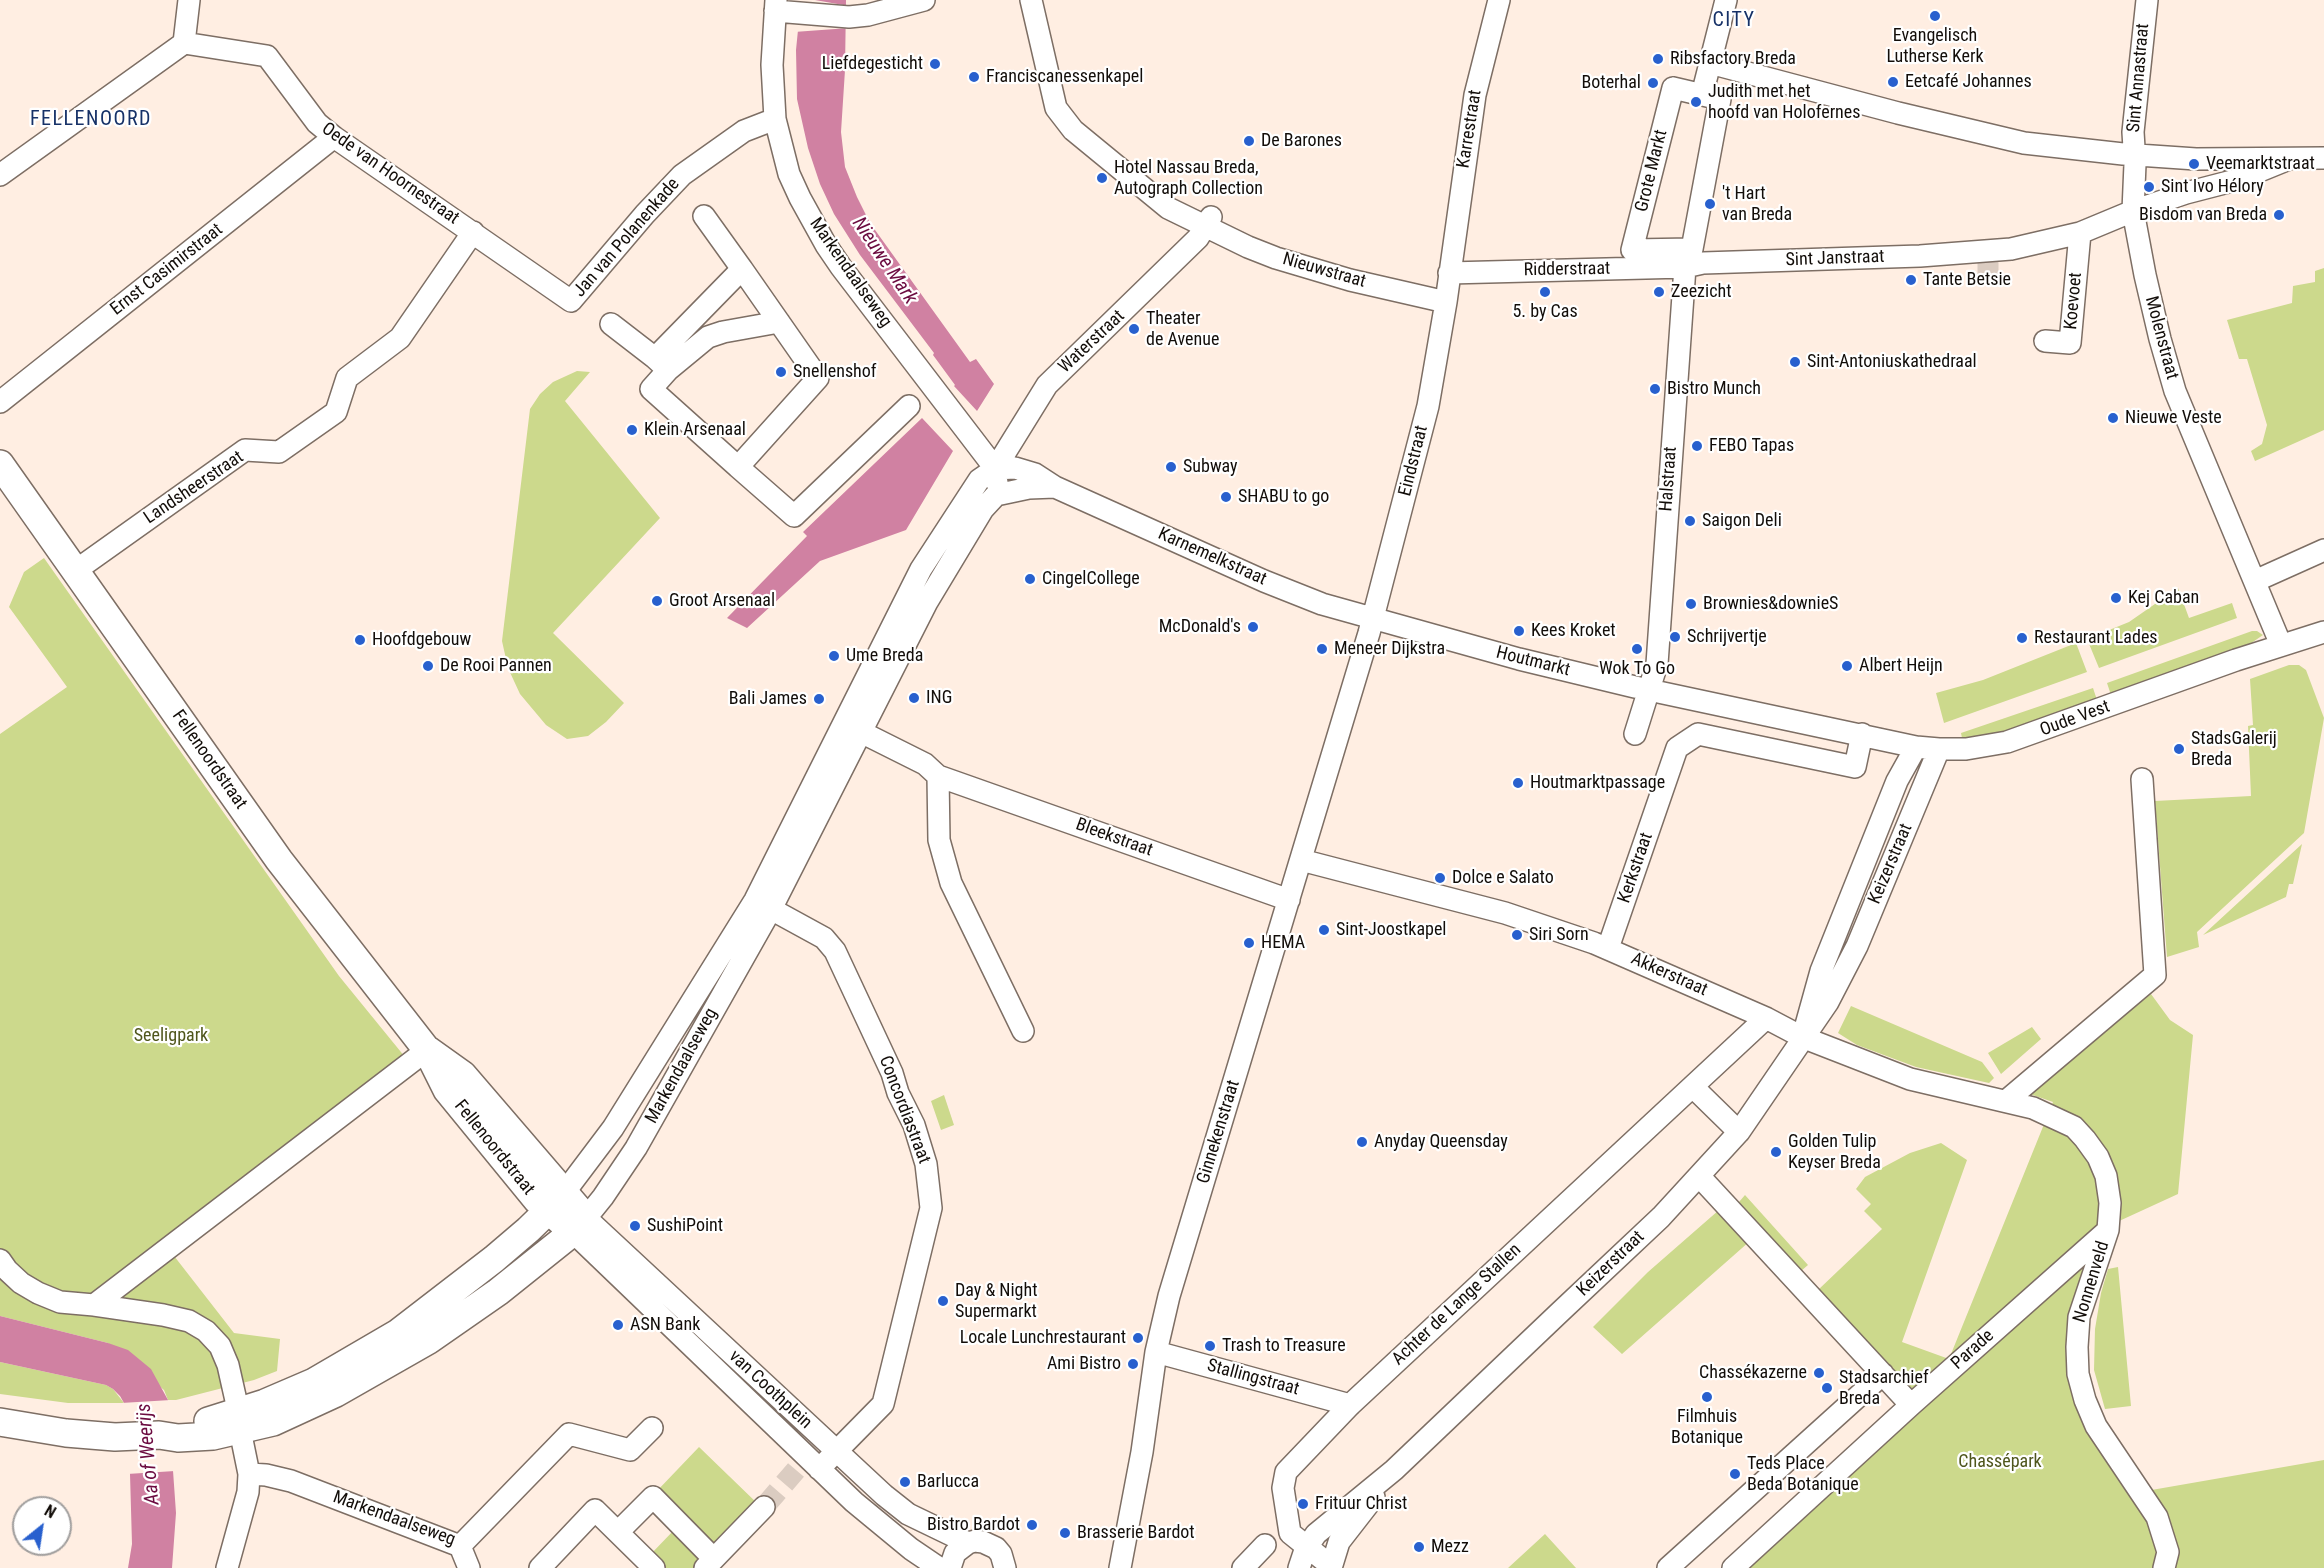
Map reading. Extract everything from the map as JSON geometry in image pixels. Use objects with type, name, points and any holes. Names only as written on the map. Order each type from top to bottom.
[{"type":"main road","name":"Fellenoordstraat","points":[[0,464],[279,860],[427,1050],[447,1090],[537,1200],[557,1202]]},
{"type":"main road","points":[[557,1202],[580,1225]]},
{"type":"main road","name":"Markendaalseweg","points":[[172,1434],[265,1403],[314,1382],[391,1338],[494,1259],[557,1202]]},
{"type":"main road","name":"Markendaalseweg","points":[[0,1422],[41,1430],[115,1437],[172,1434],[213,1436],[238,1418],[286,1417],[383,1368],[459,1322],[580,1225]]},
{"type":"main road","points":[[442,1300],[459,1322]]},
{"type":"street","points":[[0,175],[184,43],[189,0]]},
{"type":"street","name":"Markendaalseweg","points":[[924,0],[868,15],[849,17],[797,13],[775,6],[772,65],[775,119],[789,174],[826,245],[995,469],[1018,479],[1029,488]]},
{"type":"street","name":"Nieuwstraat","points":[[1032,0],[1056,108],[1074,130],[1168,208],[1209,222],[1248,247],[1304,267],[1446,302]]},
{"type":"street","name":"Karrestraat","points":[[1446,302],[1446,263],[1475,95],[1499,0]]},
{"type":"street","points":[[1702,95],[1726,0]]},
{"type":"street","name":"Sint Annastraat","points":[[2135,155],[2133,132],[2147,0]]},
{"type":"street","name":"Oede van Hoornestraat","points":[[184,43],[267,56],[318,123],[334,137],[571,301]]},
{"type":"street","points":[[1710,63],[2007,139],[2080,150],[2196,159],[2324,158]]},
{"type":"street","name":"Grote Markt","points":[[1673,88],[1702,95],[1720,99],[1692,249],[1671,262],[1632,250],[1673,88]]},
{"type":"street","name":"Jan van Polanenkade","points":[[571,301],[645,214],[682,175],[744,131],[775,119]]},
{"type":"street","name":"Ernst Casimirstraat","points":[[0,402],[334,137]]},
{"type":"street","name":"Molenstraat","points":[[2135,155],[2133,211],[2160,339],[2175,391],[2281,645]]},
{"type":"street","points":[[2133,211],[2186,193],[2240,179],[2289,159]]},
{"type":"street","name":"Sint Janstraat","points":[[1671,262],[1987,257],[2080,233],[2133,211]]},
{"type":"street","points":[[704,216],[818,378],[738,466]]},
{"type":"street","name":"Waterstraat","points":[[995,469],[1047,385],[1198,238],[1209,222]]},
{"type":"street","name":"Landsheerstraat","points":[[75,571],[245,450],[279,452],[336,412],[347,378],[393,345],[473,232]]},
{"type":"street","name":"Koevoet","points":[[2045,341],[2070,343],[2080,233]]},
{"type":"street","name":"Ridderstraat","points":[[1446,263],[1671,262]]},
{"type":"street","name":"Halstraat","points":[[1650,690],[1656,664],[1671,262]]},
{"type":"street","points":[[742,269],[662,364],[651,389],[794,516],[909,406]]},
{"type":"street","name":"Eindstraat","points":[[1373,618],[1428,406],[1446,302]]},
{"type":"street","points":[[662,364],[708,337],[779,321]]},
{"type":"street","points":[[611,324],[662,364]]},
{"type":"street","points":[[995,469],[996,495],[1029,488]]},
{"type":"street","name":"Markendaalseweg","points":[[580,1225],[603,1197],[636,1148],[763,904],[852,728],[921,569],[979,480],[995,469]]},
{"type":"street","name":"Karnemelkstraat","points":[[995,469],[1022,469],[1035,474],[1055,487],[1302,597],[1373,618]]},
{"type":"street","name":"Karnemelkstraat","points":[[1029,488],[1055,487]]},
{"type":"street","name":"Markendaalseweg","points":[[852,728],[985,506],[996,495]]},
{"type":"street","points":[[2255,581],[2324,550]]},
{"type":"street","name":"Houtmarkt","points":[[1373,618],[1519,659],[1650,690]]},
{"type":"street","name":"Ginnekenstraat","points":[[1120,1568],[1142,1452],[1156,1352],[1169,1296],[1301,860],[1355,706],[1373,618]]},
{"type":"street","name":"Oude Vest","points":[[1650,690],[1916,747],[1966,749],[2007,742],[2281,645],[2324,632]]},
{"type":"street","points":[[1635,734],[1650,690]]},
{"type":"street","points":[[1722,705],[1715,737],[1855,767],[1862,734]]},
{"type":"street","name":"Bleekstraat","points":[[852,728],[924,764],[938,776],[1289,900]]},
{"type":"street","name":"Kerkstraat","points":[[1612,939],[1657,785],[1677,748],[1698,734],[1715,737]]},
{"type":"street","name":"Keizerstraat","points":[[1803,1037],[1821,971],[1897,781],[1916,747]]},
{"type":"street","name":"Keizerstraat","points":[[1394,1470],[1339,1542],[1331,1567],[1302,1558],[1323,1527],[1394,1470],[1700,1177],[1739,1132],[1828,1002],[1857,946],[1939,749]]},
{"type":"street","points":[[938,776],[939,840],[951,883],[1023,1031]]},
{"type":"street","points":[[2006,1101],[2155,975],[2142,779]]},
{"type":"street","name":"Akkerstraat","points":[[1301,860],[1612,939],[1803,1037]]},
{"type":"street","name":"Markendaalseweg","points":[[557,1202],[613,1128],[763,904]]},
{"type":"street","name":"Concordiastraat","points":[[763,904],[830,943],[892,1073],[898,1093],[914,1125],[926,1164],[931,1208],[883,1404],[836,1452],[807,1466]]},
{"type":"street","name":"Achter de Lange Stallen","points":[[1302,1558],[1290,1533],[1283,1488],[1286,1472],[1350,1405],[1766,1018]]},
{"type":"street","name":"Nonnenveld","points":[[1803,1037],[1910,1080],[2006,1101],[2056,1117],[2074,1127],[2098,1157],[2106,1176],[2110,1203],[2108,1230],[2079,1317],[2078,1374],[2085,1400],[2097,1426],[2157,1517],[2168,1552],[2164,1568]]},
{"type":"street","points":[[94,1305],[427,1050]]},
{"type":"street","points":[[1693,1087],[1739,1132]]},
{"type":"street","points":[[1700,1177],[1911,1405]]},
{"type":"street","name":"van Coothplein","points":[[580,1225],[884,1495],[908,1514],[968,1543],[983,1542],[996,1548],[1001,1554],[1005,1568]]},
{"type":"street","name":"van Coothplein","points":[[580,1225],[807,1466],[867,1515],[939,1568]]},
{"type":"street","name":"Parade","points":[[1733,1568],[1911,1405],[2108,1230]]},
{"type":"street","points":[[0,1260],[6,1270],[21,1283],[60,1302],[163,1315],[189,1321],[206,1331],[220,1346],[228,1365],[249,1474],[248,1492],[227,1568]]},
{"type":"street","name":"Stallingstraat","points":[[1156,1352],[1350,1405]]},
{"type":"street","points":[[1668,1568],[1883,1374]]},
{"type":"street","name":"Markendaalseweg","points":[[249,1474],[266,1475],[291,1481],[460,1546],[569,1434],[630,1450],[652,1428]]},
{"type":"street","points":[[618,1533],[653,1497],[709,1563],[764,1507]]},
{"type":"street","points":[[540,1568],[595,1510],[654,1568]]},
{"type":"street","points":[[950,1568],[955,1553],[968,1543]]},
{"type":"street","points":[[1243,1568],[1265,1545]]},
{"type":"street","points":[[460,1546],[469,1568]]},
{"type":"green space","points":[[2324,268],[2324,430],[2255,461],[2251,451],[2262,444],[2267,425],[2247,359],[2239,359],[2227,320],[2292,303],[2293,286],[2315,282],[2315,271]]},
{"type":"green space","points":[[577,371],[590,372],[565,401],[660,518],[553,633],[624,703],[606,722],[588,736],[567,739],[546,725],[520,694],[508,668],[502,641],[530,409],[540,394],[553,382]]},
{"type":"green space","name":"Seeligpark","points":[[44,558],[339,976],[405,1057],[171,1252],[234,1333],[280,1339],[277,1371],[254,1380],[176,1400],[168,1400],[164,1390],[108,1343],[0,1316],[0,734],[67,687],[9,607],[24,572]]},
{"type":"green space","points":[[2178,588],[2189,618],[2232,603],[2237,618],[2099,668],[2087,639],[2129,622]]},
{"type":"green space","points":[[2252,631],[2263,635],[2247,646],[2111,695],[2107,683]]},
{"type":"green space","points":[[2076,643],[2087,672],[1944,723],[1936,693],[1983,680]]},
{"type":"green space","points":[[2289,665],[2299,665],[2306,670],[2324,718],[2304,833],[2197,932],[2199,947],[2167,957],[2155,801],[2251,796],[2248,726],[2253,725],[2250,679]]},
{"type":"green space","points":[[2093,688],[2097,700],[2009,732],[1962,738],[1961,733]]},
{"type":"green space","points":[[2302,844],[2293,884],[2289,884],[2286,897],[2203,935]]},
{"type":"green space","name":"Chassépark","points":[[2151,994],[2170,1020],[2193,1035],[2178,1194],[2117,1222],[2092,1291],[2082,1350],[2100,1428],[2140,1492],[2324,1460],[2324,1568],[1744,1568],[1912,1390],[1818,1290],[1882,1229],[1864,1211],[1871,1204],[1856,1189],[1865,1177],[1910,1153],[1941,1143],[1967,1160],[1902,1342],[1949,1359],[2053,1102],[2027,1093]]},
{"type":"green space","points":[[1851,1006],[1982,1062],[1994,1078],[1989,1083],[1916,1067],[1857,1045],[1838,1033]]},
{"type":"green space","points":[[2032,1027],[2041,1039],[2001,1074],[1988,1053]]},
{"type":"green space","points":[[944,1095],[954,1125],[941,1130],[931,1101]]},
{"type":"green space","points":[[1745,1195],[1808,1265],[1801,1271],[1739,1202]]},
{"type":"green space","points":[[1719,1210],[1750,1241],[1622,1354],[1593,1327],[1648,1272]]},
{"type":"green space","points":[[2118,1267],[2131,1406],[2105,1409],[2094,1370],[2095,1329],[2108,1269]]},
{"type":"green space","points":[[0,1362],[106,1385],[113,1389],[124,1403],[68,1403],[0,1394]]},
{"type":"green space","points":[[699,1447],[759,1505],[715,1551],[655,1493]]},
{"type":"green space","points":[[675,1529],[706,1558],[697,1568],[662,1568],[649,1556]]},
{"type":"green space","points":[[1545,1534],[1576,1568],[1508,1568]]},
{"type":"water","name":"Nieuwe Mark","points":[[801,0],[846,0],[841,132],[845,167],[870,223],[970,362],[976,359],[994,384],[977,411],[954,386],[933,355],[934,353],[860,255],[834,214],[820,184],[808,148],[797,99],[796,50]]},
{"type":"water","points":[[922,418],[953,451],[906,530],[820,561],[747,628],[727,618],[807,536],[803,532]]},
{"type":"water","name":"Aa of Weerijs","points":[[0,1316],[128,1350],[151,1369],[168,1400],[176,1513],[172,1568],[128,1568],[132,1544],[130,1474],[124,1403],[120,1396],[106,1385],[0,1362]]},
{"type":"pier","points":[[798,0],[815,0],[849,6],[849,28],[794,32]]},
{"type":"pier","points":[[171,1400],[175,1471],[127,1474],[121,1403]]},
{"type":"tunnel","points":[[1988,262],[1988,286]]},
{"type":"tunnel","points":[[764,1507],[796,1470]]},
{"type":"place","name":"Evangelisch Lutherse Kerk","points":[[1935,16]]},
{"type":"place","name":"Ribsfactory Breda","points":[[1658,59]]},
{"type":"place","name":"Liefdegesticht","points":[[935,64]]},
{"type":"place","name":"Franciscanessenkapel","points":[[974,77]]},
{"type":"place","name":"Eetcafé Johannes","points":[[1893,82]]},
{"type":"place","name":"Boterhal","points":[[1653,83]]},
{"type":"place","name":"Judith met het hoofd van Holofernes","points":[[1696,102]]},
{"type":"place","name":"De Barones","points":[[1249,141]]},
{"type":"place","name":"Veemarktstraat","points":[[2194,164]]},
{"type":"place","name":"Hotel Nassau Breda, Autograph Collection","points":[[1102,178]]},
{"type":"place","name":"Sint Ivo Hélory","points":[[2149,187]]},
{"type":"place","name":"'t Hart van Breda","points":[[1710,204]]},
{"type":"place","name":"Bisdom van Breda","points":[[2279,215]]},
{"type":"place","name":"Tante Betsie","points":[[1911,280]]},
{"type":"place","name":"5. by Cas","points":[[1545,292]]},
{"type":"place","name":"Zeezicht","points":[[1659,292]]},
{"type":"place","name":"Theater de Avenue","points":[[1134,329]]},
{"type":"place","name":"Sint-Antoniuskathedraal","points":[[1795,362]]},
{"type":"place","name":"Snellenshof","points":[[781,372]]},
{"type":"place","name":"Bistro Munch","points":[[1655,389]]},
{"type":"place","name":"Nieuwe Veste","points":[[2113,418]]},
{"type":"place","name":"Klein Arsenaal","points":[[632,430]]},
{"type":"place","name":"FEBO Tapas","points":[[1697,446]]},
{"type":"place","name":"Subway","points":[[1171,467]]},
{"type":"place","name":"SHABU to go","points":[[1226,497]]},
{"type":"place","name":"Saigon Deli","points":[[1690,521]]},
{"type":"place","name":"CingelCollege","points":[[1030,579]]},
{"type":"place","name":"Kej Caban","points":[[2116,598]]},
{"type":"place","name":"Groot Arsenaal","points":[[657,601]]},
{"type":"place","name":"Brownies&downieS","points":[[1691,604]]},
{"type":"place","name":"McDonald's","points":[[1253,627]]},
{"type":"place","name":"Kees Kroket","points":[[1519,631]]},
{"type":"place","name":"Schrijvertje","points":[[1675,637]]},
{"type":"place","name":"Restaurant Lades","points":[[2022,638]]},
{"type":"place","name":"Hoofdgebouw","points":[[360,640]]},
{"type":"place","name":"Meneer Dijkstra","points":[[1322,649]]},
{"type":"place","name":"Wok To Go","points":[[1637,649]]},
{"type":"place","name":"Ume Breda","points":[[834,656]]},
{"type":"place","name":"De Rooi Pannen","points":[[428,666]]},
{"type":"place","name":"Albert Heijn","points":[[1847,666]]},
{"type":"place","name":"ING","points":[[914,698]]},
{"type":"place","name":"Bali James","points":[[819,699]]},
{"type":"place","name":"StadsGalerij Breda","points":[[2179,749]]},
{"type":"place","name":"Houtmarktpassage","points":[[1518,783]]},
{"type":"place","name":"Dolce e Salato","points":[[1440,878]]},
{"type":"place","name":"Sint-Joostkapel","points":[[1324,930]]},
{"type":"place","name":"Siri Sorn","points":[[1517,935]]},
{"type":"place","name":"HEMA","points":[[1249,943]]},
{"type":"place","name":"Anyday Queensday","points":[[1362,1142]]},
{"type":"place","name":"Golden Tulip Keyser Breda","points":[[1776,1152]]},
{"type":"place","name":"SushiPoint","points":[[635,1226]]},
{"type":"place","name":"Day & Night Supermarkt","points":[[943,1301]]},
{"type":"place","name":"ASN Bank","points":[[618,1325]]},
{"type":"place","name":"Locale Lunchrestaurant","points":[[1138,1338]]},
{"type":"place","name":"Trash to Treasure","points":[[1210,1346]]},
{"type":"place","name":"Ami Bistro","points":[[1133,1364]]},
{"type":"place","name":"Chassékazerne","points":[[1819,1373]]},
{"type":"place","name":"Stadsarchief Breda","points":[[1827,1388]]},
{"type":"place","name":"Filmhuis Botanique","points":[[1707,1397]]},
{"type":"place","name":"Teds Place Beda Botanique","points":[[1735,1474]]},
{"type":"place","name":"Barlucca","points":[[905,1482]]},
{"type":"place","name":"Frituur Christ","points":[[1303,1504]]},
{"type":"place","name":"Bistro Bardot","points":[[1032,1525]]},
{"type":"place","name":"Brasserie Bardot","points":[[1065,1533]]},
{"type":"place","name":"Mezz","points":[[1419,1547]]},
{"type":"district","name":"CITY","points":[[1734,21]]},
{"type":"district","name":"FELLENOORD","points":[[91,120]]}]
